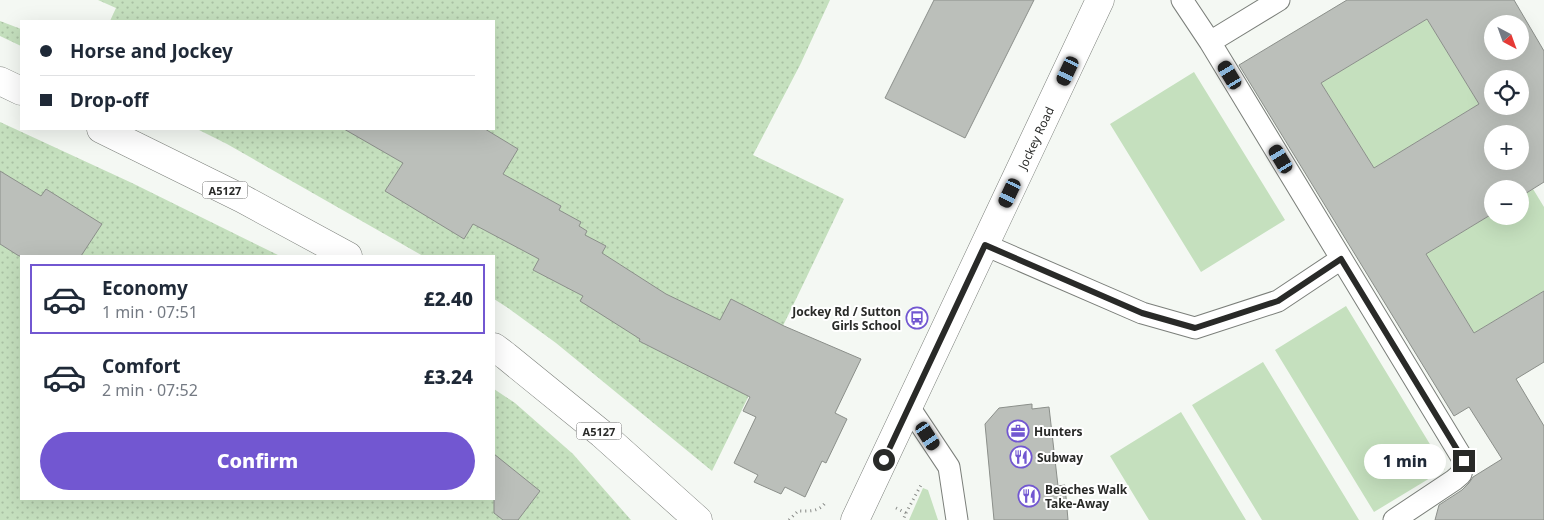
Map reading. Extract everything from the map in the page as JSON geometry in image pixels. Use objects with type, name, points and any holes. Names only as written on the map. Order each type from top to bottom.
[{"type":"main road","name":"Jockey Road","points":[[855,520],[1100,0]]},
{"type":"main road","points":[[0,81],[20,91]]},
{"type":"main road","name":"A5127","points":[[103,130],[243,199],[346,255]]},
{"type":"main road","name":"A5127","points":[[495,348],[602,434],[698,520]]},
{"type":"lane","points":[[1182,0],[1210,42],[1464,461],[1461,474],[1454,480],[1394,520]]},
{"type":"lane","points":[[1210,42],[1279,0]]},
{"type":"lane","points":[[985,245],[1142,313],[1195,328],[1278,301],[1341,259]]},
{"type":"lane","points":[[909,407],[949,467],[957,520]]},
{"type":"green space","points":[[98,0],[830,0],[800,65],[753,155],[844,199],[712,471],[556,343],[495,300],[495,255],[421,255],[227,144],[199,130],[495,130],[495,20],[110,20],[116,8]]},
{"type":"green space","points":[[1427,19],[1479,104],[1374,168],[1321,83]]},
{"type":"green space","points":[[0,21],[20,29],[20,46],[0,36]]},
{"type":"green space","points":[[1194,72],[1285,220],[1201,272],[1110,124]]},
{"type":"green space","points":[[0,122],[132,183],[278,255],[20,255],[20,500],[495,500],[495,390],[515,403],[573,454],[631,520],[0,520]]},
{"type":"green space","points":[[1533,189],[1544,207],[1544,291],[1474,333],[1426,254],[1484,219],[1484,225],[1529,225],[1529,191]]},
{"type":"green space","points":[[1346,306],[1445,469],[1374,512],[1275,350]]},
{"type":"green space","points":[[1263,362],[1359,520],[1262,520],[1192,405]]},
{"type":"green space","points":[[1181,412],[1246,520],[1149,520],[1110,456]]},
{"type":"green space","points":[[923,488],[928,490],[938,520],[909,520]]},
{"type":"building","points":[[934,0],[1034,0],[965,138],[885,98]]},
{"type":"building","points":[[1347,0],[1514,0],[1523,15],[1484,15],[1484,60],[1529,60],[1529,26],[1544,51],[1544,182],[1529,191],[1529,180],[1484,180],[1484,219],[1426,254],[1474,333],[1544,291],[1544,362],[1516,379],[1544,426],[1544,520],[1435,520],[1439,505],[1462,490],[1473,477],[1502,459],[1469,407],[1454,416],[1239,65]],"holes":[[[1427,19],[1479,104],[1374,168],[1321,83]]]},
{"type":"building","points":[[346,130],[487,130],[518,149],[503,174],[561,206],[559,210],[581,222],[579,226],[587,231],[585,235],[606,246],[602,253],[666,294],[720,320],[731,299],[784,326],[861,359],[835,413],[847,419],[826,463],[822,461],[805,497],[785,487],[781,494],[754,482],[758,475],[734,463],[756,417],[743,411],[750,397],[639,341],[640,339],[580,301],[583,296],[533,270],[539,259],[473,224],[464,239],[385,191],[403,163]]},
{"type":"building","points":[[0,171],[41,196],[46,189],[102,224],[82,255],[19,256],[0,244]]},
{"type":"building","points":[[1032,404],[1032,409],[1049,407],[1058,486],[1065,485],[1068,520],[994,520],[985,424],[999,408]]},
{"type":"building","points":[[495,455],[540,491],[518,520],[503,520],[494,513]]},
{"type":"place","name":"Jockey Rd / Sutton Girls School","points":[[917,318]]},
{"type":"place","name":"Hunters","points":[[1018,431]]},
{"type":"place","name":"Subway","points":[[1021,457]]},
{"type":"place","name":"Beeches Walk Take-Away","points":[[1029,496]]},
{"type":"route","points":[[884,460],[985,245],[1142,313],[1195,328],[1278,301],[1341,259],[1464,461]]}]
